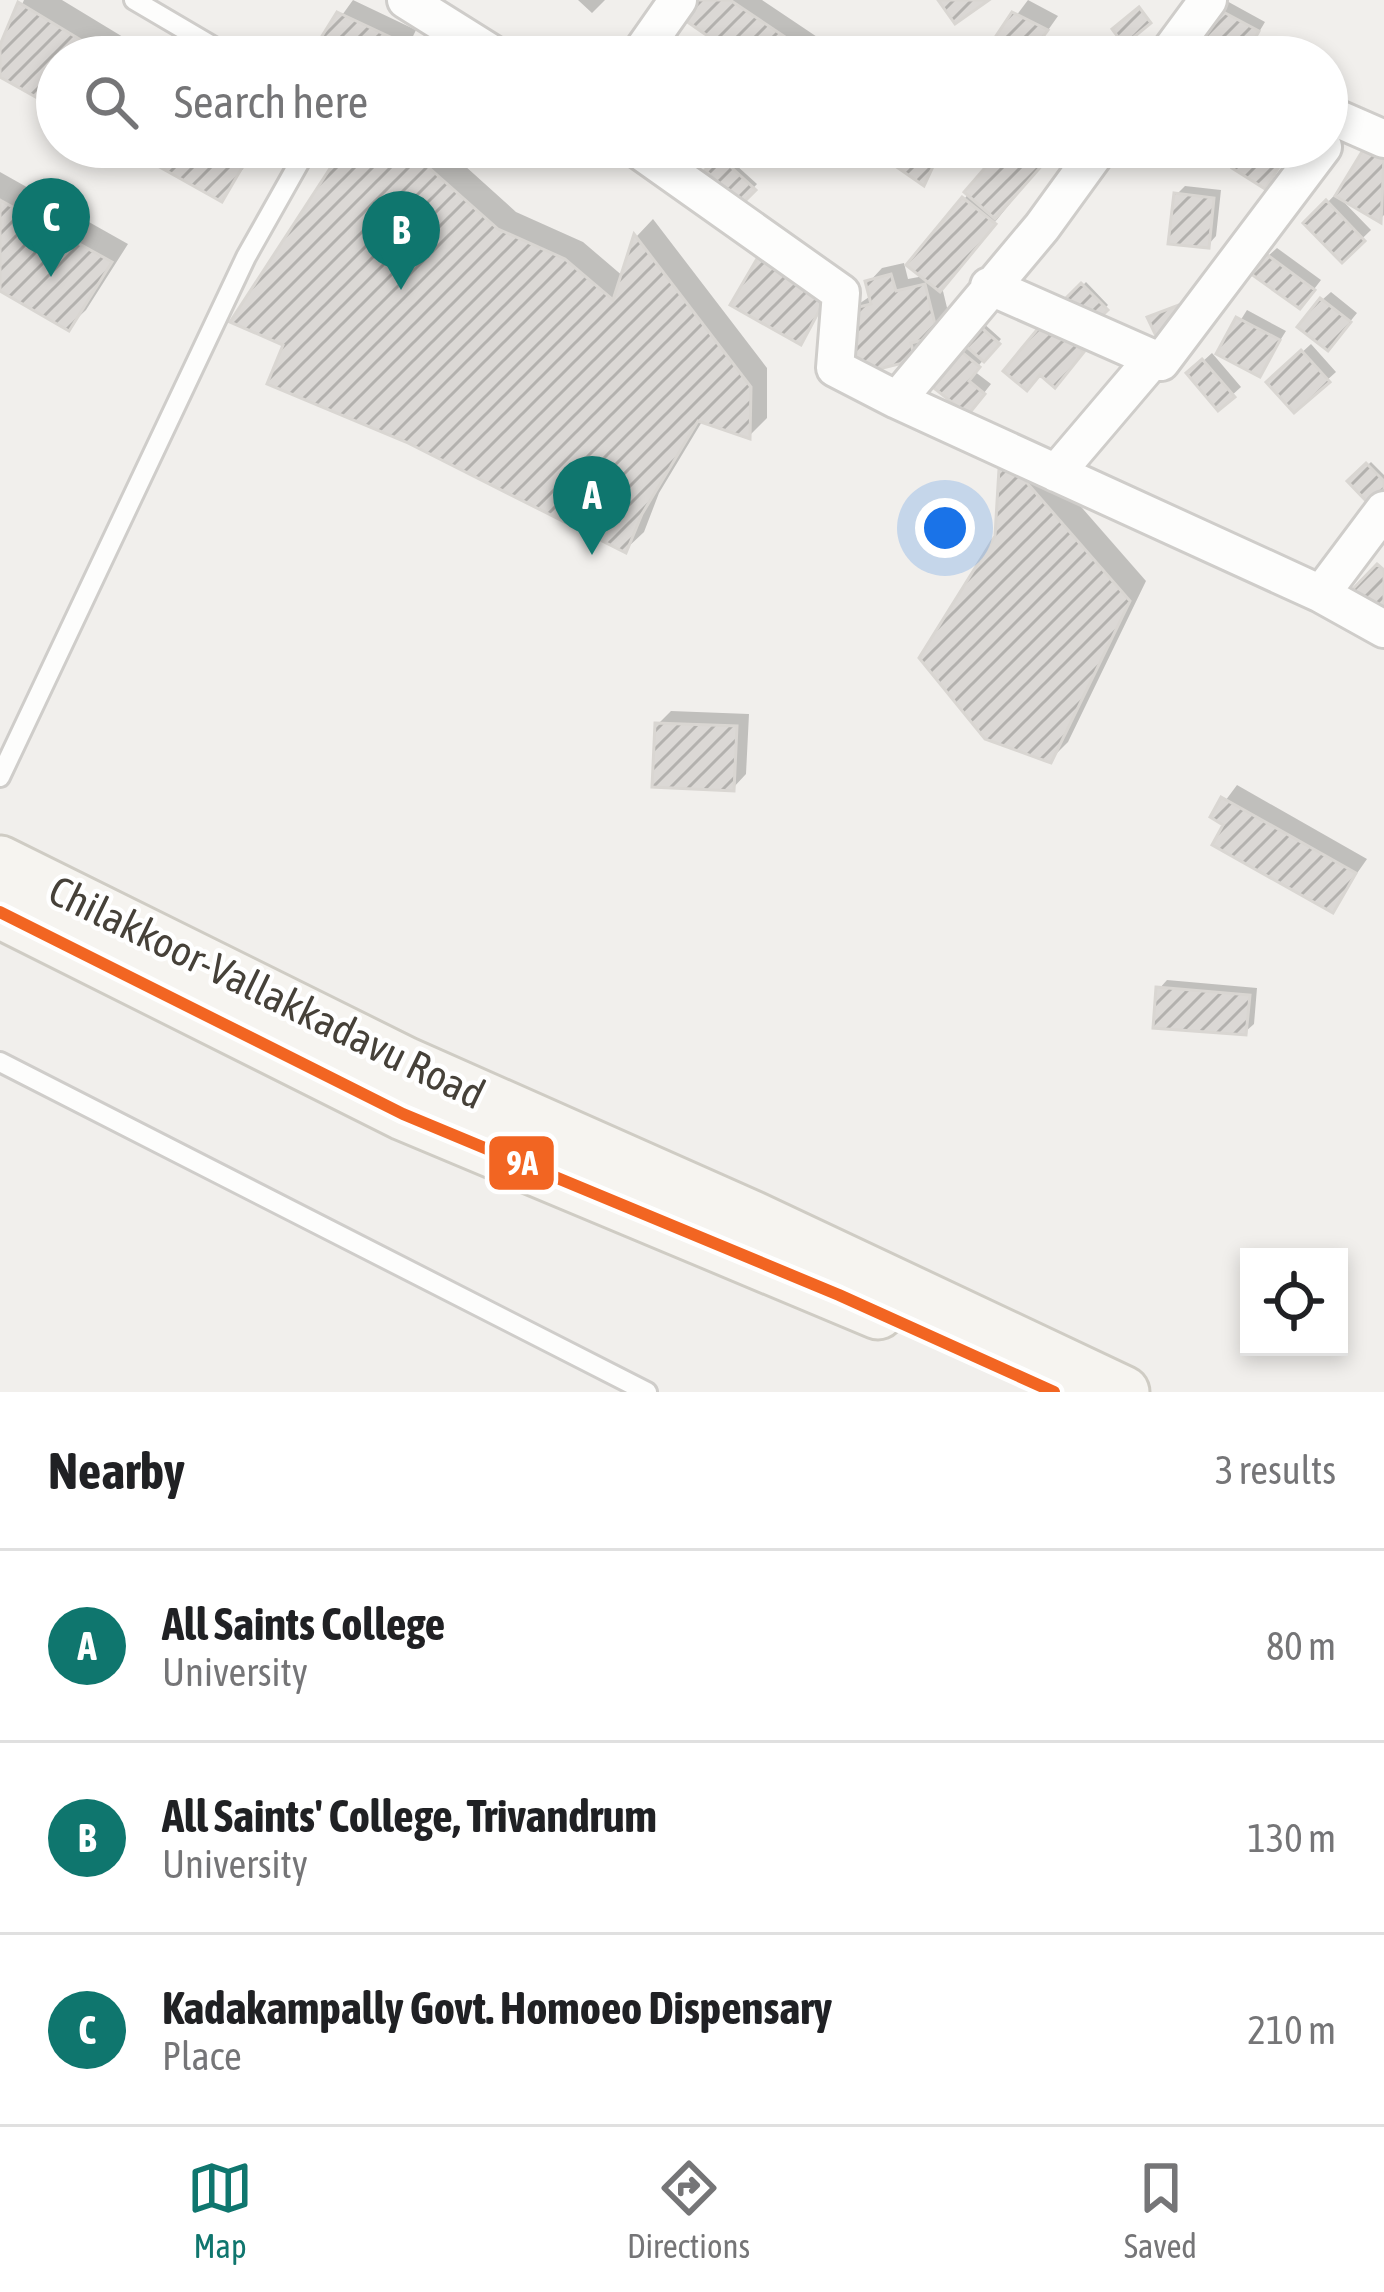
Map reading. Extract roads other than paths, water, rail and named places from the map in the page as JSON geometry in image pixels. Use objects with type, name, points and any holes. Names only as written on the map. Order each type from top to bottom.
[{"type":"main road","name":"Chilakkoor-Vallakkadavu Road","points":[[0,862],[405,1064],[752,1216],[1123,1392]]},
{"type":"main road","points":[[0,912],[404,1114],[839,1295],[1054,1392]]},
{"type":"street","points":[[406,0],[463,36]]},
{"type":"street","points":[[653,36],[678,0]]},
{"type":"street","points":[[1190,36],[1208,0]]},
{"type":"street","points":[[1348,134],[1384,139]]},
{"type":"street","points":[[665,168],[841,293],[835,368],[1322,595],[1384,629]]},
{"type":"street","points":[[897,400],[1042,227],[1085,168]]},
{"type":"street","points":[[989,286],[1161,362],[1303,168]]},
{"type":"street","points":[[1056,473],[1153,359]]},
{"type":"street","points":[[1322,595],[1384,510]]},
{"type":"lane","points":[[134,0],[195,36]]},
{"type":"lane","points":[[0,777],[245,257],[296,168]]},
{"type":"lane","points":[[0,1062],[647,1392]]},
{"type":"place","name":"Kadakampally Govt. Homoeo Dispensary","points":[[51,277]]},
{"type":"place","name":"All Saints' College, Trivandrum","points":[[401,290]]},
{"type":"place","name":"All Saints College","points":[[592,555]]}]
